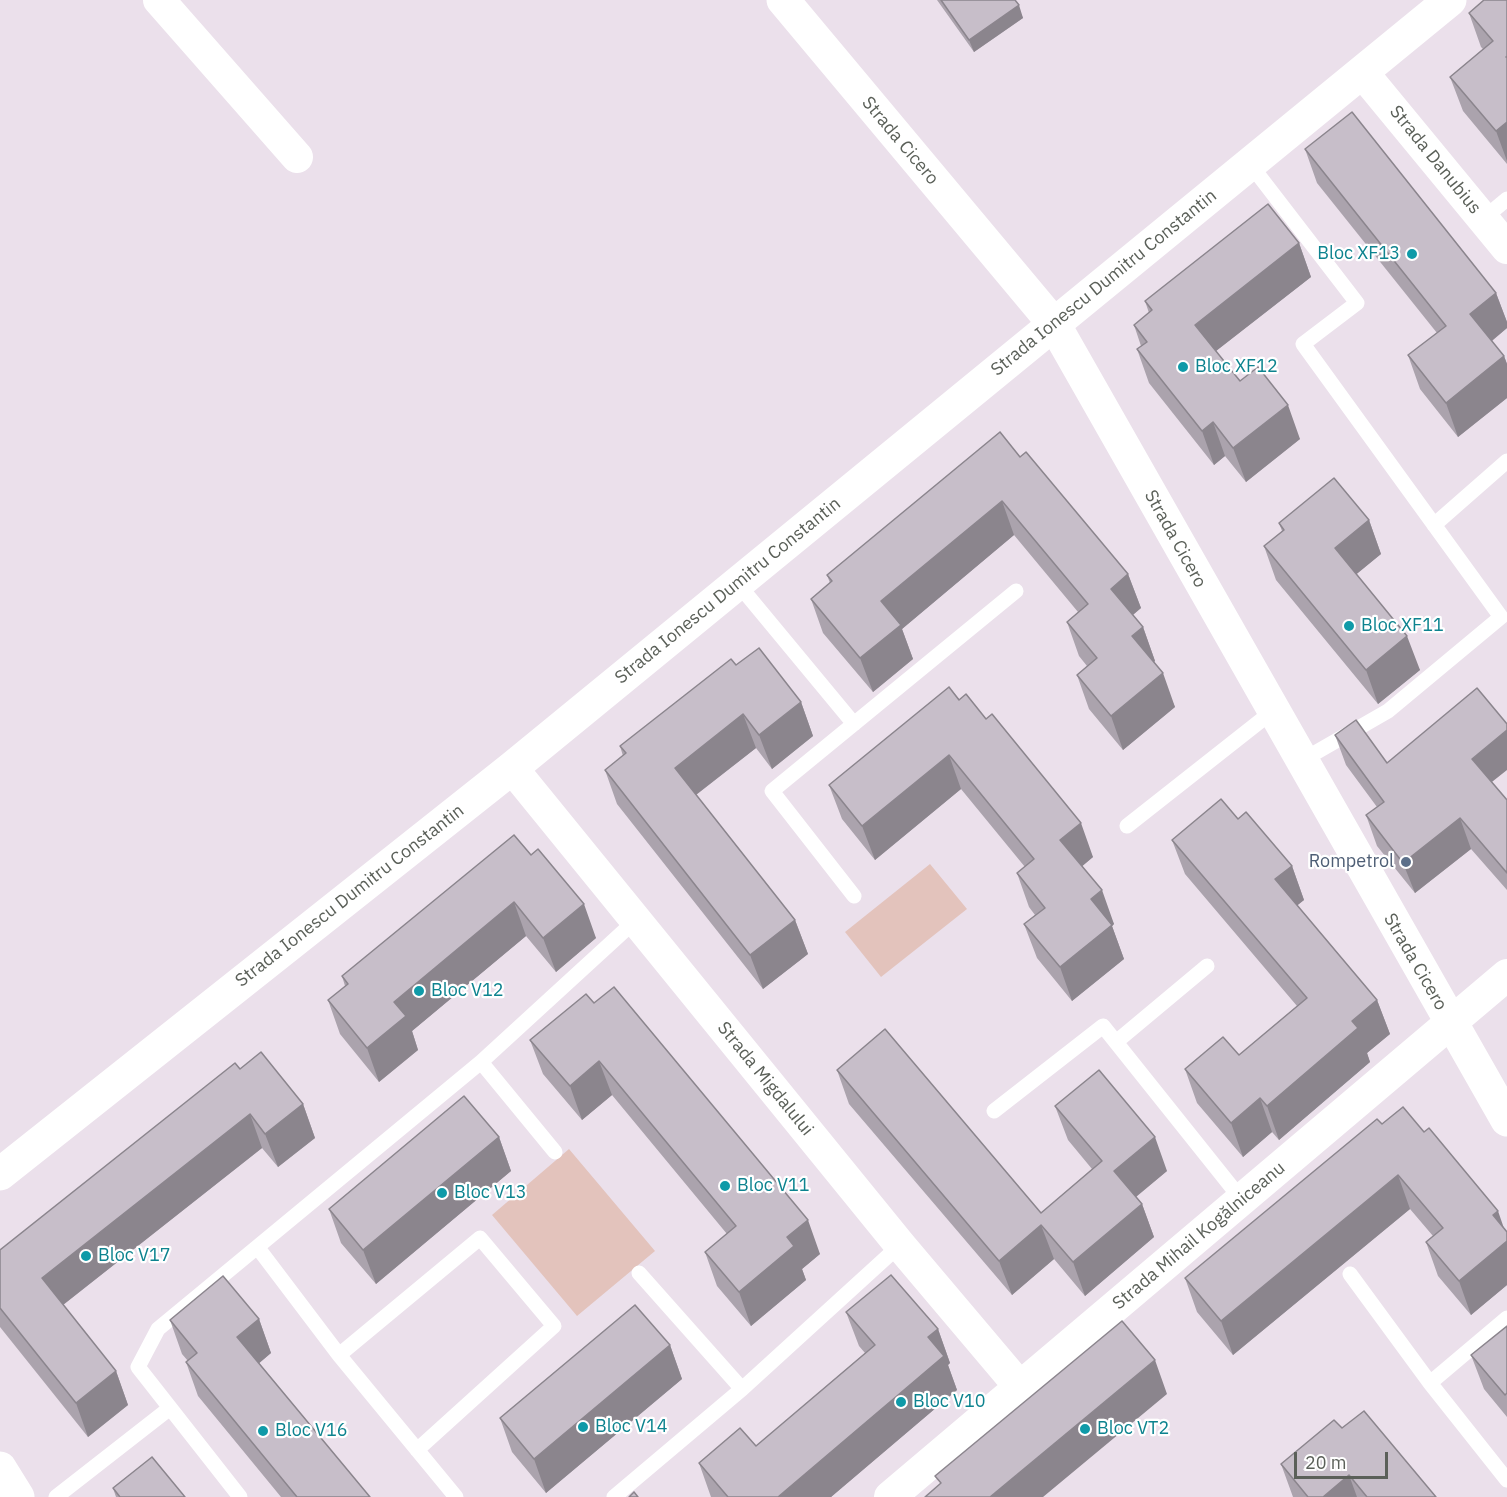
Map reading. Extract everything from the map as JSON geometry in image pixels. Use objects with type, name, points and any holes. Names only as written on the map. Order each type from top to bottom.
[{"type":"street","points":[[159,0],[297,156]]},
{"type":"street","name":"Strada Cicero","points":[[783,0],[1054,324],[1450,1024],[1507,1120]]},
{"type":"street","name":"Strada Ionescu Dumitru Constantin","points":[[0,1174],[512,768],[1450,0]]},
{"type":"street","name":"Strada Danubius","points":[[1362,72],[1507,248]]},
{"type":"street","name":"Strada Migdalului","points":[[512,768],[900,1245],[1020,1387]]},
{"type":"street","name":"Strada Mihail Kogălniceanu","points":[[890,1497],[1507,975]]},
{"type":"street","points":[[0,1468],[18,1497]]},
{"type":"lane","points":[[1250,164],[1357,303],[1303,344],[1504,621],[1388,711],[1301,761]]},
{"type":"lane","points":[[1483,219],[1507,199]]},
{"type":"lane","points":[[1434,525],[1507,461]]},
{"type":"lane","points":[[738,584],[854,724]]},
{"type":"lane","points":[[854,896],[772,791],[1016,591]]},
{"type":"lane","points":[[1127,826],[1273,711]]},
{"type":"lane","points":[[240,1497],[138,1367],[158,1329],[481,1062],[636,920]]},
{"type":"lane","points":[[1116,1042],[1207,966]]},
{"type":"lane","points":[[994,1112],[1102,1026],[1242,1200]]},
{"type":"lane","points":[[481,1062],[555,1152]]},
{"type":"lane","points":[[339,1355],[480,1238],[554,1326],[417,1450]]},
{"type":"lane","points":[[614,1497],[742,1389],[900,1245]]},
{"type":"lane","points":[[258,1248],[339,1355],[456,1497]]},
{"type":"lane","points":[[639,1273],[742,1389]]},
{"type":"lane","points":[[1350,1274],[1430,1383],[1507,1480]]},
{"type":"lane","points":[[1430,1383],[1507,1318]]},
{"type":"lane","points":[[56,1497],[170,1408]]},
{"type":"shaded area","points":[[930,864],[967,909],[881,977],[845,932]]},
{"type":"shaded area","points":[[569,1149],[655,1251],[577,1316],[492,1215]]},
{"type":"building","points":[[941,0],[1015,0],[1019,5],[969,40]]},
{"type":"building","points":[[1484,0],[1507,0],[1507,122],[1496,131],[1450,77],[1493,41],[1469,13]]},
{"type":"building","name":"Bloc XF13","points":[[1352,112],[1496,293],[1470,314],[1504,356],[1446,403],[1408,355],[1446,326],[1305,149]]},
{"type":"building","points":[[1268,204],[1299,243],[1195,325],[1240,381],[1258,367],[1288,405],[1233,448],[1213,422],[1202,431],[1137,349],[1147,342],[1134,325],[1152,310],[1145,301]]},
{"type":"building","points":[[1000,432],[1020,457],[1026,452],[1128,574],[1111,589],[1143,627],[1132,636],[1163,673],[1111,716],[1077,675],[1097,658],[1067,622],[1088,604],[1002,501],[881,601],[901,625],[860,658],[811,599],[832,581],[827,575]]},
{"type":"building","name":"Bloc XF11","points":[[1334,478],[1369,520],[1335,548],[1407,636],[1366,670],[1264,546],[1284,530],[1279,523]]},
{"type":"building","points":[[759,648],[801,702],[759,735],[743,714],[675,768],[795,920],[750,955],[605,770],[626,753],[620,746],[731,659],[736,665]]},
{"type":"building","points":[[949,687],[959,700],[966,694],[986,719],[992,714],[1081,823],[1060,840],[1102,890],[1091,899],[1112,925],[1060,967],[1024,924],[1045,908],[1017,873],[1034,859],[949,755],[862,826],[829,785]]},
{"type":"building","points":[[1477,688],[1507,724],[1507,730],[1472,759],[1507,800],[1507,873],[1460,818],[1403,863],[1366,815],[1384,802],[1335,735],[1356,720],[1387,763]]},
{"type":"building","points":[[1221,799],[1238,819],[1246,812],[1292,866],[1275,879],[1377,1000],[1352,1021],[1358,1028],[1267,1106],[1260,1098],[1231,1123],[1185,1069],[1223,1037],[1239,1055],[1307,998],[1172,840]]},
{"type":"building","points":[[514,835],[531,855],[538,849],[584,904],[543,938],[514,902],[394,1002],[406,1016],[367,1048],[328,1000],[348,984],[342,976]]},
{"type":"building","name":"Bloc V11","points":[[614,987],[808,1220],[787,1237],[794,1246],[739,1292],[705,1252],[736,1226],[599,1061],[570,1086],[530,1040],[586,994],[594,1003]]},
{"type":"building","points":[[885,1029],[1041,1213],[1102,1161],[1055,1106],[1099,1070],[1155,1137],[1114,1171],[1142,1204],[1073,1262],[1041,1225],[999,1261],[837,1070]]},
{"type":"building","points":[[261,1052],[303,1104],[265,1134],[250,1114],[42,1278],[116,1371],[76,1403],[0,1308],[0,1250],[235,1063],[240,1069]]},
{"type":"building","points":[[464,1096],[499,1137],[363,1250],[329,1209]]},
{"type":"building","points":[[1403,1107],[1424,1132],[1429,1128],[1498,1211],[1493,1215],[1507,1232],[1507,1241],[1459,1281],[1426,1242],[1443,1228],[1398,1175],[1221,1321],[1185,1278],[1377,1119],[1382,1124]]},
{"type":"building","points":[[891,1275],[938,1329],[928,1337],[944,1356],[778,1497],[728,1497],[699,1463],[740,1428],[756,1446],[875,1345],[846,1312]]},
{"type":"building","name":"Bloc V16","points":[[223,1276],[259,1319],[237,1337],[370,1497],[297,1497],[186,1362],[197,1353],[170,1320]]},
{"type":"building","points":[[635,1305],[670,1345],[534,1459],[500,1418]]},
{"type":"building","points":[[1122,1321],[1155,1360],[990,1497],[925,1497],[941,1483],[935,1476]]},
{"type":"building","points":[[1507,1326],[1507,1393],[1505,1395],[1471,1355]]},
{"type":"building","points":[[1364,1411],[1436,1497],[1367,1497],[1349,1475],[1323,1497],[1308,1497],[1281,1464],[1334,1420],[1342,1428]]},
{"type":"building","points":[[152,1457],[185,1497],[120,1497],[113,1488]]},
{"type":"place","name":"Bloc XF13","points":[[1412,254]]},
{"type":"place","name":"Bloc XF12","points":[[1183,367]]},
{"type":"place","name":"Bloc XF11","points":[[1349,626]]},
{"type":"place","name":"Rompetrol","points":[[1406,862]]},
{"type":"place","name":"Bloc V12","points":[[419,991]]},
{"type":"place","name":"Bloc V11","points":[[725,1186]]},
{"type":"place","name":"Bloc V13","points":[[442,1193]]},
{"type":"place","name":"Bloc V17","points":[[86,1256]]},
{"type":"place","name":"Bloc V10","points":[[901,1402]]},
{"type":"place","name":"Bloc V14","points":[[583,1427]]},
{"type":"place","name":"Bloc VT2","points":[[1085,1429]]},
{"type":"place","name":"Bloc V16","points":[[263,1431]]}]
